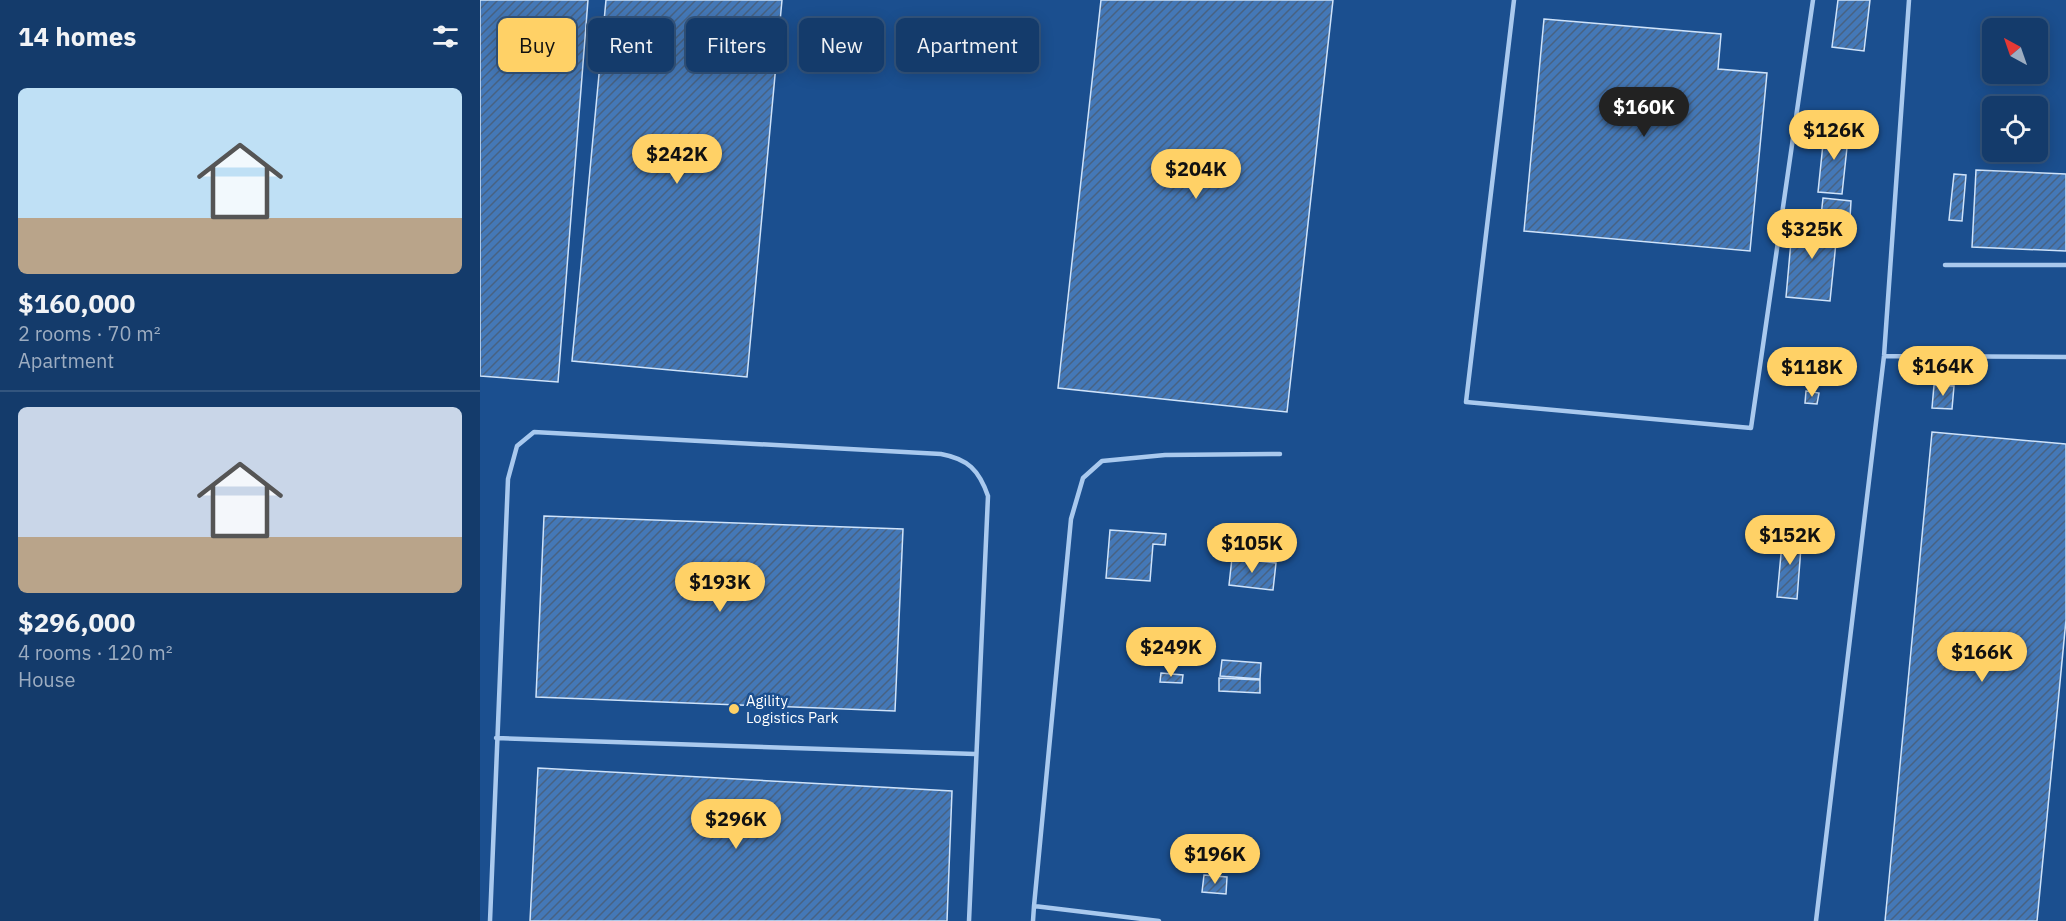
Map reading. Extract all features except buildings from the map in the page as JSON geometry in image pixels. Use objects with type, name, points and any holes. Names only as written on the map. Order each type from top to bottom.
[{"type":"lane","points":[[1514,0],[1466,402],[1752,428],[1813,0]]},
{"type":"lane","points":[[1816,921],[1884,356],[1909,0]]},
{"type":"lane","points":[[1945,265],[2066,265]]},
{"type":"lane","points":[[1884,356],[2066,357]]},
{"type":"lane","points":[[490,921],[508,479],[517,446],[534,432],[941,454],[961,458],[983,481],[988,496],[969,921]]},
{"type":"lane","points":[[1033,921],[1071,519],[1083,478],[1102,461],[1165,455],[1280,454]]},
{"type":"lane","points":[[496,738],[975,754]]},
{"type":"lane","points":[[1034,906],[1159,921]]},
{"type":"place","name":"Agility Logistics Park","points":[[734,709]]}]
